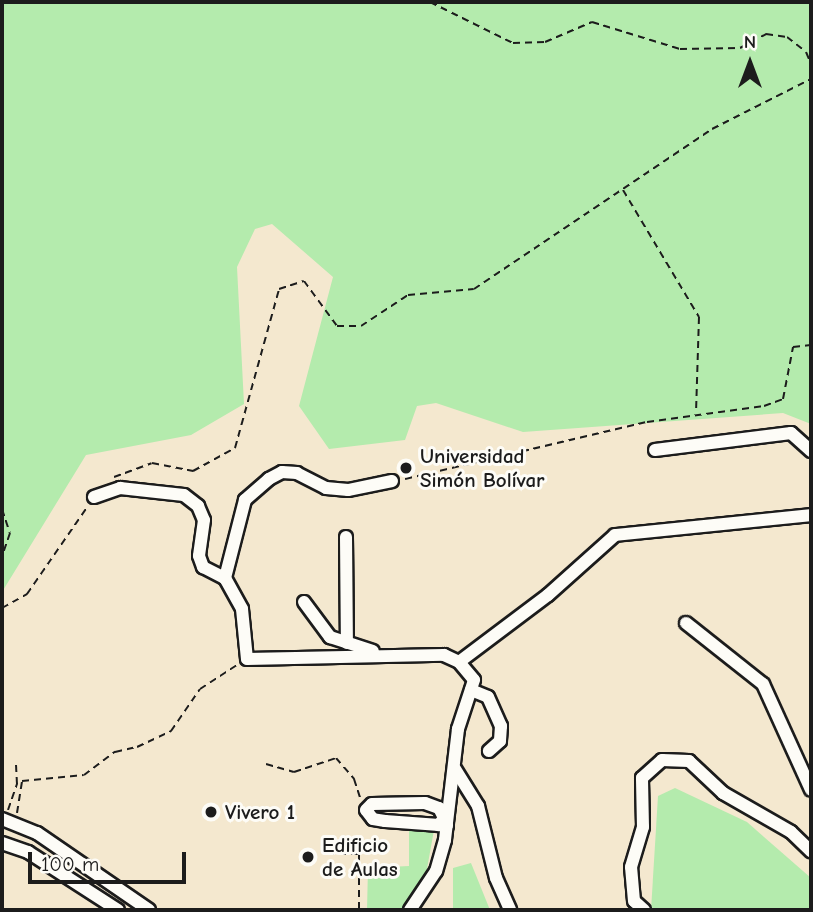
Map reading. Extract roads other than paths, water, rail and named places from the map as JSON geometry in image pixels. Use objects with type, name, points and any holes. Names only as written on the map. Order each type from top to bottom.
[{"type":"lane","points":[[655,450],[791,433],[811,451]]},
{"type":"lane","points":[[225,578],[245,500],[268,479],[282,472],[298,473],[326,488],[348,490],[392,481]]},
{"type":"lane","points":[[94,497],[120,488],[184,495],[198,506],[204,520],[199,556],[203,567],[225,578],[242,609],[247,659],[383,654],[444,655],[459,662],[474,680],[458,729],[455,769],[436,872],[410,910]]},
{"type":"lane","points":[[459,662],[548,596],[615,536],[811,515]]},
{"type":"lane","points":[[346,537],[347,643]]},
{"type":"lane","points":[[304,602],[322,631],[347,643],[383,654]]},
{"type":"lane","points":[[686,623],[763,684],[811,790]]},
{"type":"lane","points":[[471,690],[488,697],[500,726],[500,741],[489,751]]},
{"type":"lane","points":[[644,910],[634,901],[631,867],[643,827],[642,778],[662,760],[689,761],[723,793],[791,832],[811,850]]},
{"type":"lane","points":[[455,769],[478,806],[496,878],[510,910]]},
{"type":"lane","points":[[425,803],[439,808],[445,822],[439,825],[384,821],[373,819],[366,810],[372,804],[425,803]]},
{"type":"lane","points":[[2,820],[37,833],[149,910]]},
{"type":"lane","points":[[2,843],[28,852],[118,910]]},
{"type":"place","name":"Universidad Simón Bolívar","points":[[406,468]]},
{"type":"place","name":"Vivero 1","points":[[211,812]]},
{"type":"place","name":"Edificio de Aulas","points":[[308,857]]}]
